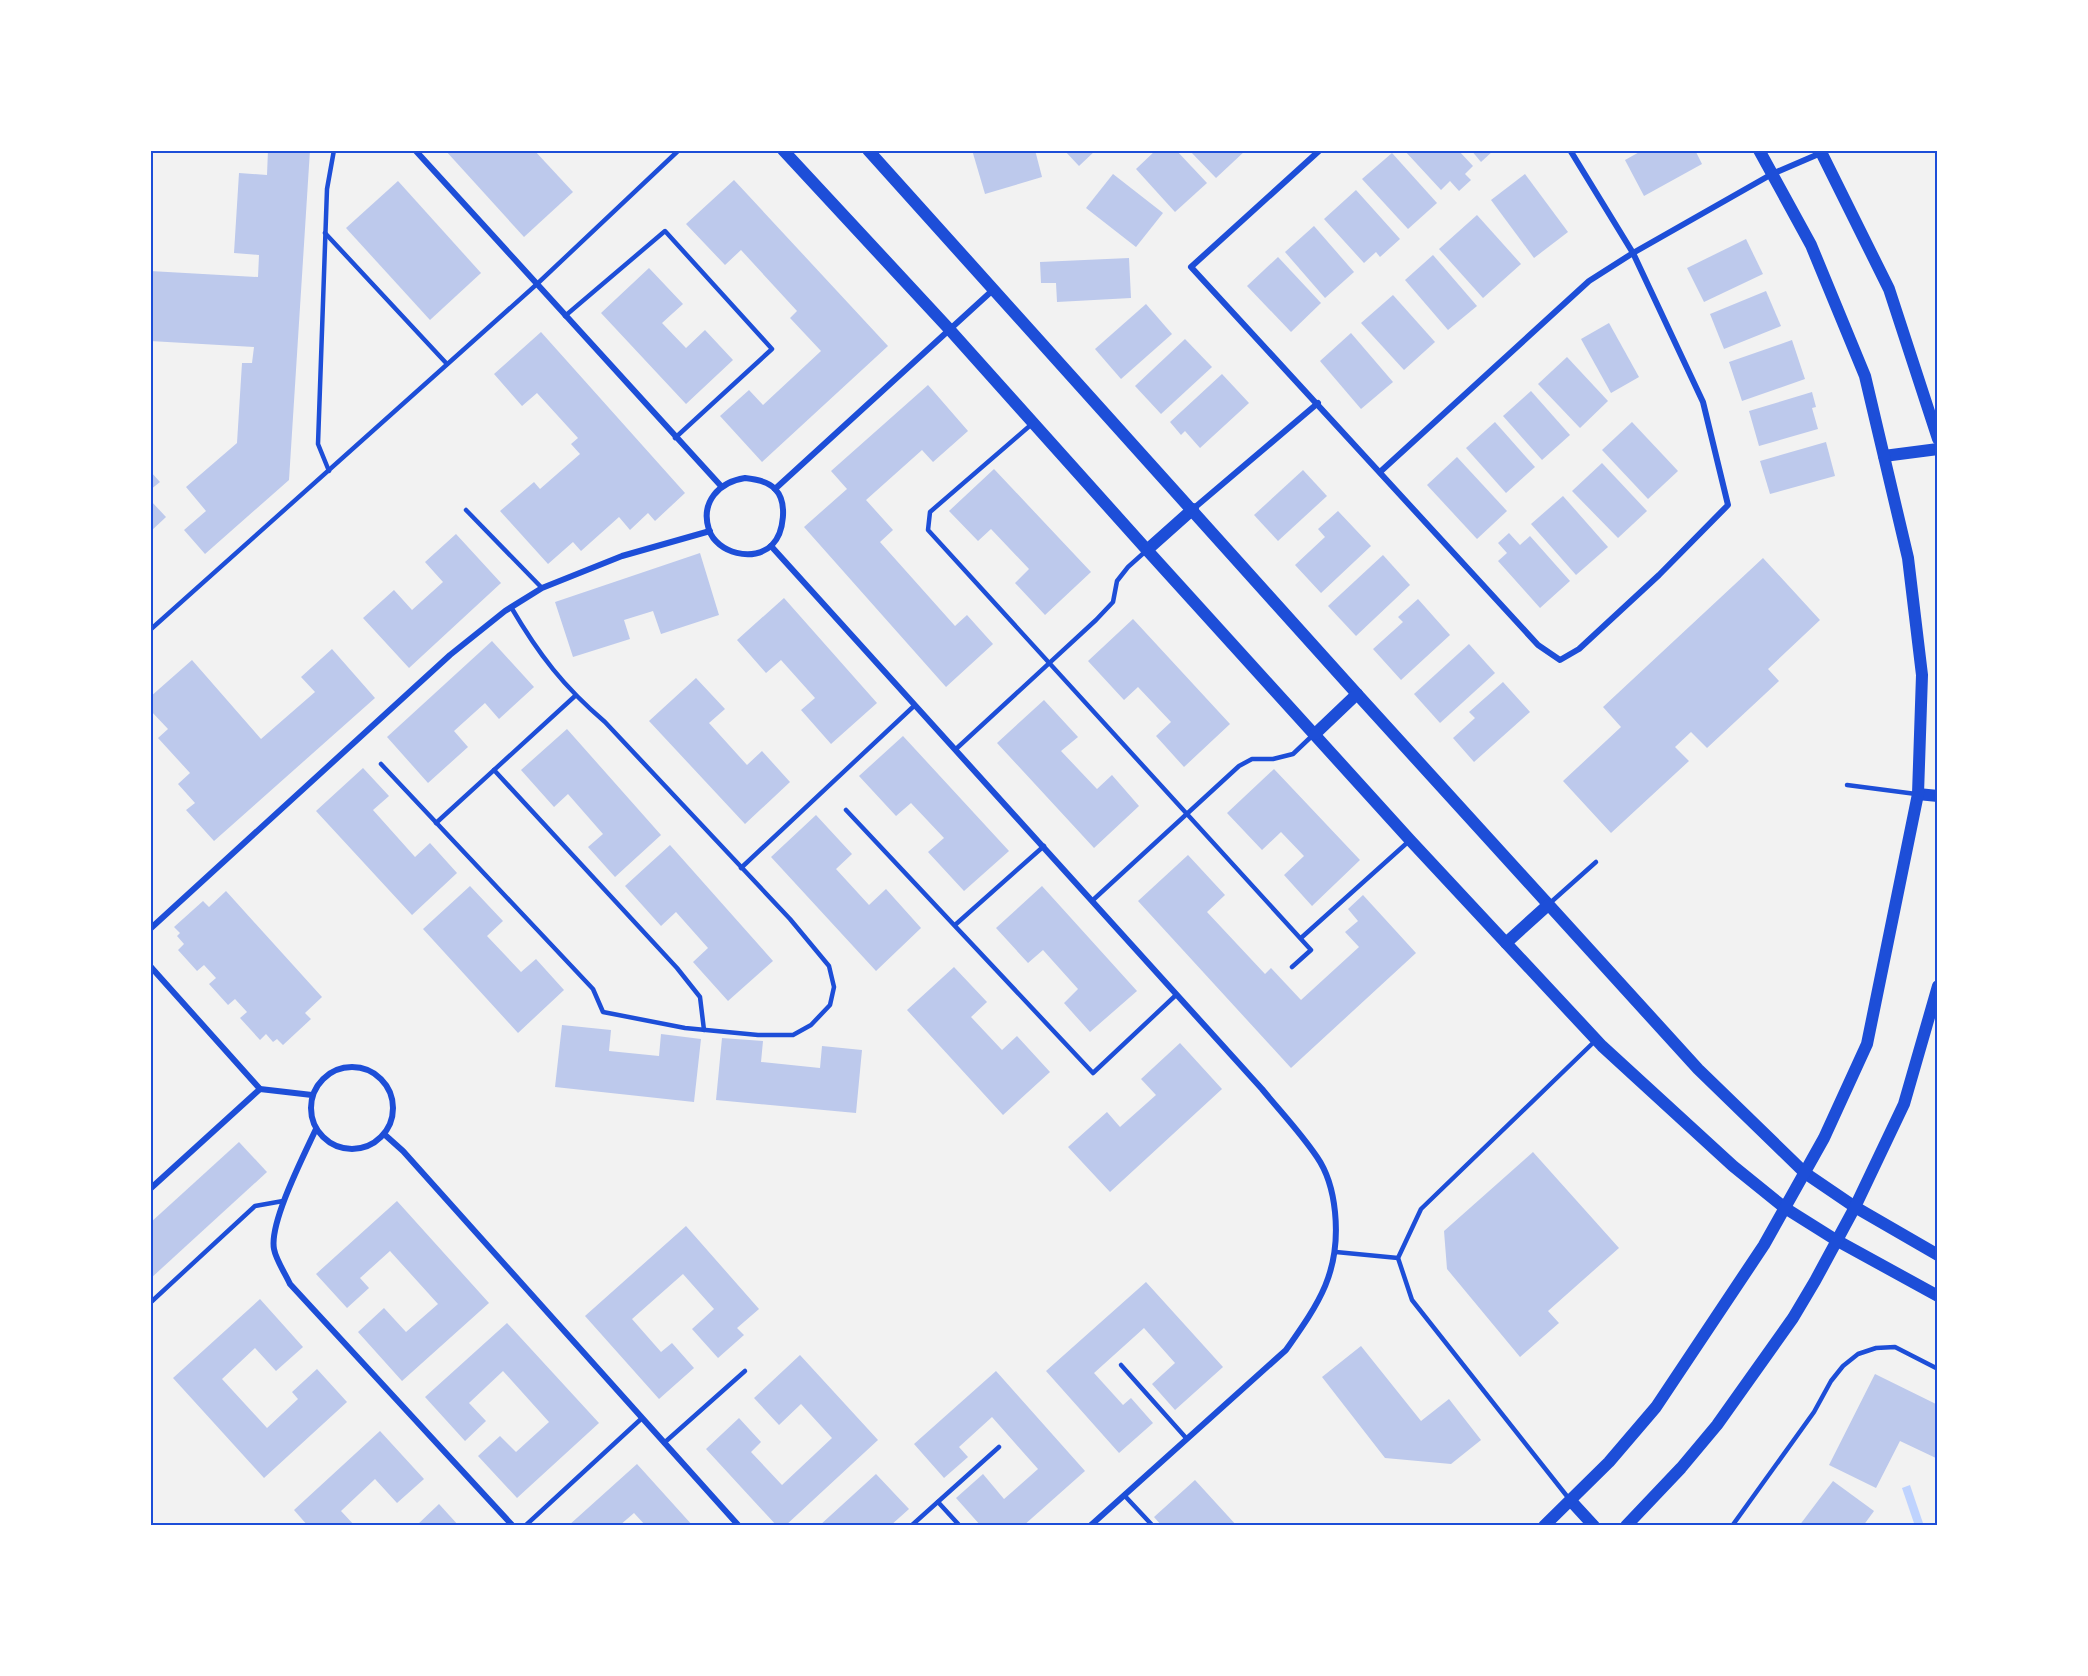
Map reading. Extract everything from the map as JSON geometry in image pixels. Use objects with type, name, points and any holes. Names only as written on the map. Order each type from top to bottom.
[{"type":"main road","points":[[783,150],[950,330],[1410,840],[1596,1040],[1732,1166],[1785,1208],[1836,1240],[1938,1296]]},
{"type":"main road","points":[[868,150],[1698,1069],[1805,1173],[1855,1207],[1938,1255]]},
{"type":"main road","points":[[1544,1526],[1609,1462],[1656,1407],[1730,1299],[1805,1173],[1839,1107],[1867,1044],[1918,794],[1922,675],[1908,558],[1865,376],[1811,245],[1759,150]]},
{"type":"main road","points":[[1820,152],[1889,289],[1938,438]]},
{"type":"main road","points":[[1884,456],[1938,449]]},
{"type":"main road","points":[[1147,550],[1193,509]]},
{"type":"main road","points":[[1315,734],[1357,694]]},
{"type":"main road","points":[[1918,794],[1938,796]]},
{"type":"main road","points":[[1506,944],[1548,905]]},
{"type":"main road","points":[[1626,1526],[1681,1468],[1717,1425],[1793,1318],[1855,1207],[1904,1104],[1938,986]]},
{"type":"main road","points":[[1571,1501],[1594,1526]]},
{"type":"street","points":[[415,150],[721,486]]},
{"type":"street","points":[[1320,150],[1191,267],[1538,645],[1560,660],[1579,649],[1659,575],[1728,505],[1703,402],[1634,253],[1570,150]]},
{"type":"street","points":[[1380,472],[1589,281],[1772,174],[1820,152]]},
{"type":"street","points":[[775,489],[995,289]]},
{"type":"street","points":[[1193,509],[1318,403]]},
{"type":"street","points":[[745,478],[759,480],[775,489],[782,502],[783,516],[779,533],[771,546],[747,554],[724,549],[710,531],[706,515],[711,499],[721,486],[732,480],[745,478]]},
{"type":"street","points":[[150,929],[450,655],[511,607],[542,588],[622,555],[710,531]]},
{"type":"street","points":[[771,546],[1262,1089],[1317,1157],[1329,1178],[1337,1232],[1336,1252],[1328,1281],[1311,1314],[1286,1350],[1090,1526]]},
{"type":"street","points":[[150,966],[260,1089],[312,1095]]},
{"type":"street","points":[[344,1067],[358,1067],[372,1071],[383,1080],[390,1092],[393,1107],[391,1121],[384,1134],[370,1145],[352,1149],[335,1146],[316,1129],[310,1109],[312,1095],[320,1082],[330,1073],[344,1067]]},
{"type":"street","points":[[150,1189],[260,1089]]},
{"type":"street","points":[[316,1129],[283,1201],[276,1231],[274,1248],[290,1284],[513,1526]]},
{"type":"street","points":[[384,1134],[403,1150],[739,1526]]},
{"type":"lane","points":[[328,471],[318,444],[327,189],[334,150]]},
{"type":"lane","points":[[150,630],[537,284],[679,150]]},
{"type":"lane","points":[[566,316],[665,231],[772,349],[675,438]]},
{"type":"lane","points":[[325,234],[447,364]]},
{"type":"lane","points":[[1033,423],[930,512],[928,530],[1311,950],[1292,967]]},
{"type":"lane","points":[[466,510],[542,588]]},
{"type":"lane","points":[[956,748],[1113,602],[1118,581],[1128,567],[1147,550]]},
{"type":"lane","points":[[381,764],[593,989],[603,1012],[685,1028],[758,1035],[793,1035],[811,1025],[830,1005],[834,987],[829,966],[790,919],[605,722],[575,696],[534,647],[511,607]]},
{"type":"lane","points":[[436,823],[575,696]]},
{"type":"lane","points":[[741,868],[915,705]]},
{"type":"lane","points":[[1093,900],[1239,766],[1252,759],[1273,759],[1293,754],[1315,734]]},
{"type":"lane","points":[[494,770],[677,968],[700,997],[704,1029]]},
{"type":"lane","points":[[1847,785],[1918,794]]},
{"type":"lane","points":[[846,810],[1093,1073],[1176,995]]},
{"type":"lane","points":[[1301,938],[1410,840]]},
{"type":"lane","points":[[955,925],[1044,846]]},
{"type":"lane","points":[[1548,905],[1596,862]]},
{"type":"lane","points":[[1571,1501],[1412,1300],[1398,1258],[1421,1209],[1596,1040]]},
{"type":"lane","points":[[150,1304],[255,1206],[283,1201]]},
{"type":"lane","points":[[1336,1252],[1398,1258]]},
{"type":"lane","points":[[1732,1526],[1814,1412],[1831,1381],[1843,1366],[1858,1354],[1876,1348],[1895,1347],[1936,1368],[1938,1359]]},
{"type":"lane","points":[[1120,1365],[1187,1439]]},
{"type":"lane","points":[[664,1444],[745,1371]]},
{"type":"lane","points":[[525,1526],[641,1419]]},
{"type":"lane","points":[[911,1526],[999,1447]]},
{"type":"lane","points":[[1124,1495],[1153,1526]]},
{"type":"lane","points":[[938,1502],[960,1526]]},
{"type":"water","points":[[1910,1485],[1924,1526],[1915,1526],[1902,1488]]},
{"type":"building","points":[[268,150],[310,150],[289,480],[205,554],[184,530],[206,511],[186,487],[237,443],[242,363],[252,363],[254,347],[150,341],[150,271],[258,277],[259,255],[234,253],[239,173],[267,175]]},
{"type":"building","points":[[445,150],[534,150],[573,192],[524,237]]},
{"type":"building","points":[[972,150],[1035,150],[1042,177],[985,194]]},
{"type":"building","points":[[1064,150],[1096,150],[1079,166]]},
{"type":"building","points":[[1156,150],[1176,150],[1207,183],[1175,212],[1136,169]]},
{"type":"building","points":[[1189,150],[1246,150],[1216,178]]},
{"type":"building","points":[[1404,150],[1458,150],[1473,166],[1465,174],[1471,180],[1459,191],[1450,181],[1441,190]]},
{"type":"building","points":[[1471,150],[1494,150],[1481,162]]},
{"type":"building","points":[[1643,150],[1695,150],[1702,164],[1644,196],[1625,160]]},
{"type":"building","points":[[1392,153],[1437,203],[1408,229],[1362,179]]},
{"type":"building","points":[[1113,174],[1163,213],[1136,247],[1086,208]]},
{"type":"building","points":[[1525,174],[1568,232],[1534,258],[1491,200]]},
{"type":"building","points":[[734,180],[888,346],[762,462],[720,416],[749,390],[763,405],[821,351],[790,318],[797,311],[741,250],[725,265],[686,224]]},
{"type":"building","points":[[398,181],[481,273],[430,320],[346,228]]},
{"type":"building","points":[[1356,190],[1400,239],[1380,257],[1376,252],[1364,263],[1324,219]]},
{"type":"building","points":[[1477,215],[1521,264],[1483,298],[1439,249]]},
{"type":"building","points":[[1314,226],[1354,272],[1325,298],[1285,252]]},
{"type":"building","points":[[1746,239],[1763,274],[1704,302],[1687,268]]},
{"type":"building","points":[[1433,255],[1477,306],[1448,330],[1405,280]]},
{"type":"building","points":[[1278,257],[1321,303],[1291,332],[1247,286]]},
{"type":"building","points":[[1129,258],[1131,298],[1057,302],[1056,283],[1041,283],[1040,262]]},
{"type":"building","points":[[649,268],[683,304],[662,323],[686,348],[705,330],[733,360],[686,404],[601,313]]},
{"type":"building","points":[[1766,291],[1781,326],[1724,349],[1710,314]]},
{"type":"building","points":[[1393,295],[1435,342],[1404,370],[1361,323]]},
{"type":"building","points":[[1146,304],[1172,334],[1121,379],[1095,349]]},
{"type":"building","points":[[1609,323],[1639,377],[1611,393],[1581,339]]},
{"type":"building","points":[[541,332],[685,493],[655,521],[648,513],[630,530],[619,517],[581,551],[573,542],[548,564],[500,511],[534,482],[540,489],[580,454],[571,444],[578,438],[537,393],[522,406],[494,374]]},
{"type":"building","points":[[1351,333],[1393,382],[1361,409],[1320,361]]},
{"type":"building","points":[[1185,339],[1212,367],[1161,414],[1135,386]]},
{"type":"building","points":[[1792,340],[1805,379],[1742,401],[1729,362]]},
{"type":"building","points":[[1567,357],[1608,401],[1580,428],[1538,384]]},
{"type":"building","points":[[1222,374],[1249,403],[1200,448],[1185,431],[1181,435],[1170,422]]},
{"type":"building","points":[[928,385],[968,431],[933,462],[922,450],[866,500],[893,530],[880,542],[955,626],[967,615],[993,644],[946,687],[804,527],[847,489],[831,471]]},
{"type":"building","points":[[1531,391],[1570,435],[1542,460],[1503,416]]},
{"type":"building","points":[[1812,392],[1816,407],[1812,408],[1818,429],[1759,446],[1749,411]]},
{"type":"building","points":[[1495,422],[1535,467],[1506,493],[1466,448]]},
{"type":"building","points":[[1632,422],[1678,471],[1648,499],[1602,450]]},
{"type":"building","points":[[1826,442],[1835,476],[1770,494],[1760,461]]},
{"type":"building","points":[[1457,457],[1507,511],[1477,539],[1427,485]]},
{"type":"building","points":[[1602,463],[1647,511],[1618,538],[1572,491]]},
{"type":"building","points":[[994,469],[1091,572],[1045,615],[1015,583],[1029,569],[991,529],[978,541],[949,511]]},
{"type":"building","points":[[1303,470],[1327,496],[1278,541],[1254,515]]},
{"type":"building","points":[[150,471],[160,482],[150,490]]},
{"type":"building","points":[[1563,496],[1608,547],[1576,575],[1531,524]]},
{"type":"building","points":[[150,500],[166,517],[150,532]]},
{"type":"building","points":[[1338,511],[1371,546],[1321,593],[1295,565],[1325,537],[1318,529]]},
{"type":"building","points":[[1509,533],[1520,545],[1530,536],[1570,581],[1540,608],[1498,561],[1507,553],[1498,543]]},
{"type":"building","points":[[456,534],[501,583],[409,668],[363,618],[394,590],[412,610],[443,582],[425,562]]},
{"type":"building","points":[[700,553],[719,615],[661,634],[653,611],[624,620],[630,639],[573,657],[555,602]]},
{"type":"building","points":[[1383,555],[1410,585],[1356,636],[1328,606]]},
{"type":"building","points":[[1763,558],[1820,620],[1768,669],[1779,681],[1707,748],[1691,732],[1675,747],[1689,761],[1611,833],[1563,781],[1621,727],[1603,707]]},
{"type":"building","points":[[784,598],[877,703],[831,744],[801,710],[815,698],[781,660],[766,673],[737,640]]},
{"type":"building","points":[[1418,599],[1450,635],[1401,680],[1373,649],[1403,622],[1398,617]]},
{"type":"building","points":[[1133,619],[1230,724],[1184,767],[1156,736],[1171,722],[1138,687],[1124,700],[1088,661]]},
{"type":"building","points":[[492,641],[534,687],[499,719],[485,703],[454,731],[468,747],[428,783],[387,737]]},
{"type":"building","points":[[1469,644],[1495,673],[1440,723],[1414,694]]},
{"type":"building","points":[[332,649],[375,698],[214,841],[186,810],[195,803],[178,784],[190,773],[158,738],[168,729],[150,710],[150,697],[192,660],[261,739],[315,692],[301,677]]},
{"type":"building","points":[[696,678],[725,709],[709,723],[747,765],[762,751],[790,782],[745,824],[649,721]]},
{"type":"building","points":[[1503,682],[1530,712],[1474,762],[1453,738],[1475,718],[1469,712]]},
{"type":"building","points":[[1044,700],[1078,737],[1061,751],[1097,789],[1112,775],[1139,806],[1094,848],[997,743]]},
{"type":"building","points":[[567,729],[661,835],[615,877],[588,847],[603,834],[568,794],[554,807],[521,770]]},
{"type":"building","points":[[903,736],[1009,851],[964,891],[928,852],[944,838],[911,803],[896,816],[859,776]]},
{"type":"building","points":[[363,768],[389,796],[373,810],[415,857],[430,843],[457,873],[412,915],[316,811]]},
{"type":"building","points":[[1274,769],[1360,860],[1312,906],[1284,875],[1304,856],[1281,832],[1262,850],[1227,813]]},
{"type":"building","points":[[816,815],[852,854],[836,869],[869,905],[886,889],[921,928],[876,971],[771,857]]},
{"type":"building","points":[[670,845],[773,961],[728,1001],[693,962],[708,948],[676,912],[661,926],[625,886]]},
{"type":"building","points":[[1188,855],[1225,895],[1207,912],[1265,974],[1271,968],[1301,1000],[1359,947],[1345,932],[1358,921],[1348,909],[1363,895],[1416,953],[1291,1068],[1138,901]]},
{"type":"building","points":[[470,886],[503,921],[487,936],[521,972],[536,959],[564,990],[518,1033],[423,929]]},
{"type":"building","points":[[1042,886],[1137,991],[1090,1032],[1064,1003],[1078,989],[1043,950],[1028,963],[996,928]]},
{"type":"building","points":[[226,891],[322,997],[305,1013],[311,1019],[283,1045],[277,1039],[273,1042],[266,1034],[260,1040],[240,1018],[247,1012],[235,999],[228,1005],[209,984],[216,978],[204,965],[197,971],[178,950],[184,944],[177,936],[180,933],[174,927],[203,901],[209,907]]},
{"type":"building","points":[[954,967],[987,1002],[971,1017],[1002,1050],[1017,1036],[1050,1072],[1003,1115],[907,1010]]},
{"type":"building","points":[[562,1025],[611,1030],[609,1051],[659,1056],[661,1034],[701,1039],[694,1102],[555,1087]]},
{"type":"building","points":[[722,1038],[763,1041],[761,1062],[820,1068],[822,1046],[862,1050],[856,1113],[716,1100]]},
{"type":"building","points":[[1180,1043],[1222,1089],[1110,1192],[1068,1147],[1107,1112],[1120,1127],[1156,1095],[1141,1079]]},
{"type":"building","points":[[239,1142],[267,1172],[150,1279],[150,1223]]},
{"type":"building","points":[[1533,1152],[1619,1248],[1548,1311],[1559,1323],[1520,1357],[1447,1269],[1444,1231]]},
{"type":"building","points":[[397,1201],[489,1303],[402,1381],[358,1332],[384,1308],[406,1332],[438,1304],[390,1251],[360,1278],[369,1288],[347,1308],[316,1274]]},
{"type":"building","points":[[686,1226],[759,1309],[737,1328],[744,1335],[718,1358],[692,1329],[714,1309],[683,1274],[632,1319],[661,1352],[672,1343],[694,1368],[659,1399],[585,1316]]},
{"type":"building","points":[[1146,1282],[1223,1367],[1175,1410],[1152,1384],[1175,1363],[1144,1328],[1094,1373],[1123,1405],[1131,1398],[1153,1423],[1119,1453],[1046,1371]]},
{"type":"building","points":[[260,1299],[303,1347],[276,1371],[255,1348],[222,1379],[267,1428],[298,1399],[292,1392],[317,1369],[347,1402],[264,1478],[173,1378]]},
{"type":"building","points":[[507,1323],[599,1423],[517,1498],[478,1456],[500,1436],[516,1452],[549,1422],[503,1371],[469,1403],[486,1421],[465,1441],[425,1397]]},
{"type":"building","points":[[1361,1346],[1421,1421],[1449,1399],[1481,1440],[1451,1464],[1385,1458],[1322,1377]]},
{"type":"building","points":[[800,1355],[878,1440],[785,1526],[777,1526],[706,1449],[739,1418],[761,1442],[751,1452],[782,1485],[832,1438],[801,1404],[779,1425],[754,1398]]},
{"type":"building","points":[[996,1371],[1085,1471],[1023,1526],[981,1526],[956,1498],[983,1474],[1004,1499],[1038,1469],[992,1417],[959,1447],[968,1457],[944,1478],[914,1444]]},
{"type":"building","points":[[1875,1374],[1938,1405],[1938,1459],[1900,1441],[1876,1488],[1829,1465]]},
{"type":"building","points":[[380,1431],[424,1479],[397,1503],[375,1479],[341,1511],[355,1526],[308,1526],[294,1510]]},
{"type":"building","points":[[637,1464],[693,1526],[646,1526],[634,1513],[619,1526],[568,1526]]},
{"type":"building","points":[[876,1474],[909,1509],[890,1526],[878,1526],[875,1523],[871,1526],[819,1526]]},
{"type":"building","points":[[1195,1480],[1237,1526],[1192,1526],[1190,1523],[1186,1526],[1162,1526],[1154,1517]]},
{"type":"building","points":[[1833,1481],[1874,1511],[1863,1526],[1799,1526]]},
{"type":"building","points":[[439,1504],[459,1526],[416,1526]]}]
